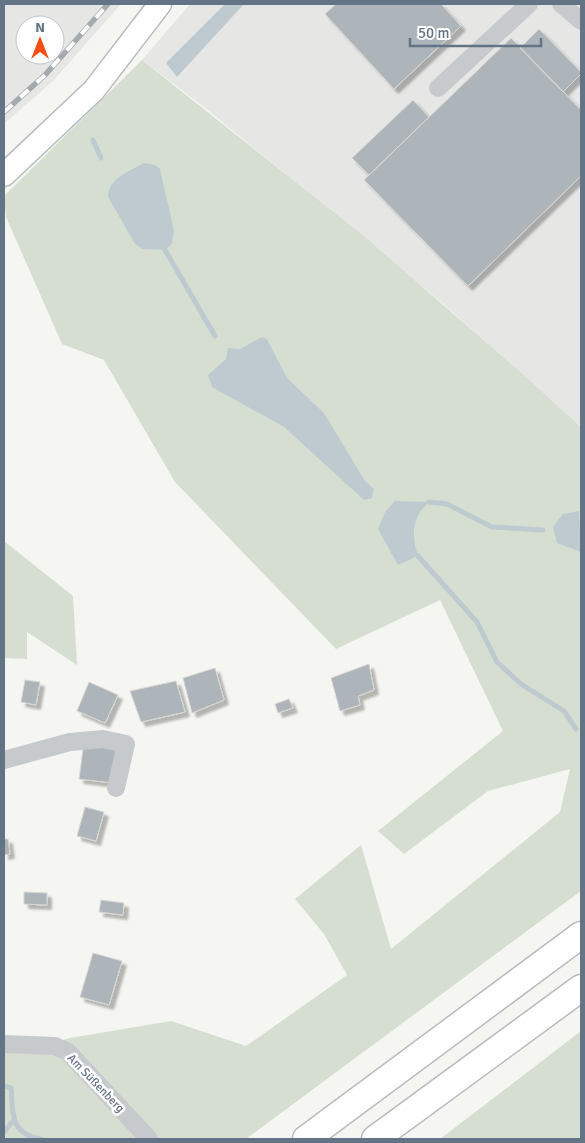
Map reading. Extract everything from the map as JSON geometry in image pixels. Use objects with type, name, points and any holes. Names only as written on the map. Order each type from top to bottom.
[{"type":"highway","points":[[524,976],[581,921]]},
{"type":"highway","points":[[306,1139],[581,935]]},
{"type":"highway","points":[[375,1139],[581,988]]},
{"type":"main road","points":[[4,175],[94,90],[160,4]]},
{"type":"street","points":[[438,88],[529,4]]},
{"type":"street","points":[[561,4],[581,21]]},
{"type":"street","points":[[4,760],[70,742],[103,739],[126,744],[116,788]]},
{"type":"street","name":"Am Süßenberg","points":[[4,1044],[48,1045],[68,1052],[149,1139]]},
{"type":"shaded area","points":[[4,4],[121,4],[53,81],[4,124]]},
{"type":"shaded area","points":[[190,4],[581,4],[581,427],[440,301],[204,107],[142,60]]},
{"type":"shaded area","points":[[225,4],[244,4],[177,77],[166,63]]},
{"type":"shaded area","points":[[142,60],[365,237],[581,427],[581,891],[246,1139],[4,1139],[4,1051],[37,1048],[70,1038],[171,1021],[246,1046],[347,975],[324,934],[295,899],[361,845],[391,949],[560,812],[570,769],[488,791],[404,854],[378,831],[503,731],[440,600],[336,649],[175,482],[104,360],[62,344],[6,217],[4,196]]},
{"type":"shaded area","points":[[144,163],[155,165],[160,169],[174,231],[172,244],[165,250],[143,249],[135,244],[108,197],[109,190],[116,180],[126,172]]},
{"type":"shaded area","points":[[262,337],[267,339],[287,378],[324,413],[365,481],[374,489],[372,498],[364,500],[284,427],[212,387],[208,375],[226,359],[228,348],[240,349]]},
{"type":"shaded area","points":[[395,501],[429,502],[419,514],[414,526],[414,540],[418,556],[398,565],[378,529],[385,512]]},
{"type":"shaded area","points":[[579,511],[581,552],[557,543],[553,527],[563,514]]},
{"type":"shaded area","points":[[4,541],[73,596],[77,665],[27,632],[27,659],[4,658]]},
{"type":"shaded area","points":[[581,1031],[581,1139],[440,1139]]},
{"type":"building","points":[[336,4],[441,4],[461,26],[394,89],[325,14]]},
{"type":"building","points":[[539,29],[581,72],[563,92],[520,48]]},
{"type":"building","points":[[511,38],[581,110],[581,176],[468,286],[364,180]]},
{"type":"building","points":[[413,100],[429,117],[369,175],[352,158]]},
{"type":"building","points":[[369,664],[374,690],[358,696],[360,705],[340,711],[331,678]]},
{"type":"building","points":[[215,668],[224,700],[192,713],[183,678]]},
{"type":"building","points":[[25,680],[40,682],[36,705],[21,702]]},
{"type":"building","points":[[176,681],[185,712],[141,722],[130,691]]},
{"type":"building","points":[[89,682],[118,695],[105,723],[77,711]]},
{"type":"building","points":[[289,699],[293,708],[278,713],[275,704]]},
{"type":"building","points":[[84,742],[118,746],[113,783],[79,779]]},
{"type":"building","points":[[85,807],[104,812],[96,841],[77,836]]},
{"type":"building","points":[[4,839],[8,839],[10,854],[4,855]]},
{"type":"building","points":[[24,892],[47,893],[47,905],[24,904]]},
{"type":"building","points":[[101,900],[124,903],[123,915],[99,912]]},
{"type":"building","points":[[93,953],[122,961],[109,1005],[80,997]]},
{"type":"waterway","points":[[93,140],[101,158]]},
{"type":"waterway","points":[[165,250],[215,336]]},
{"type":"waterway","points":[[429,502],[447,504],[492,527],[543,530]]},
{"type":"waterway","points":[[418,556],[477,622],[497,662],[521,684],[564,711],[576,729]]},
{"type":"waterway","points":[[4,1086],[11,1088],[13,1114],[18,1128],[24,1133],[41,1139]]},
{"type":"waterway","points":[[4,1132],[13,1121]]},
{"type":"railway","points":[[4,112],[45,75],[108,4]]}]
